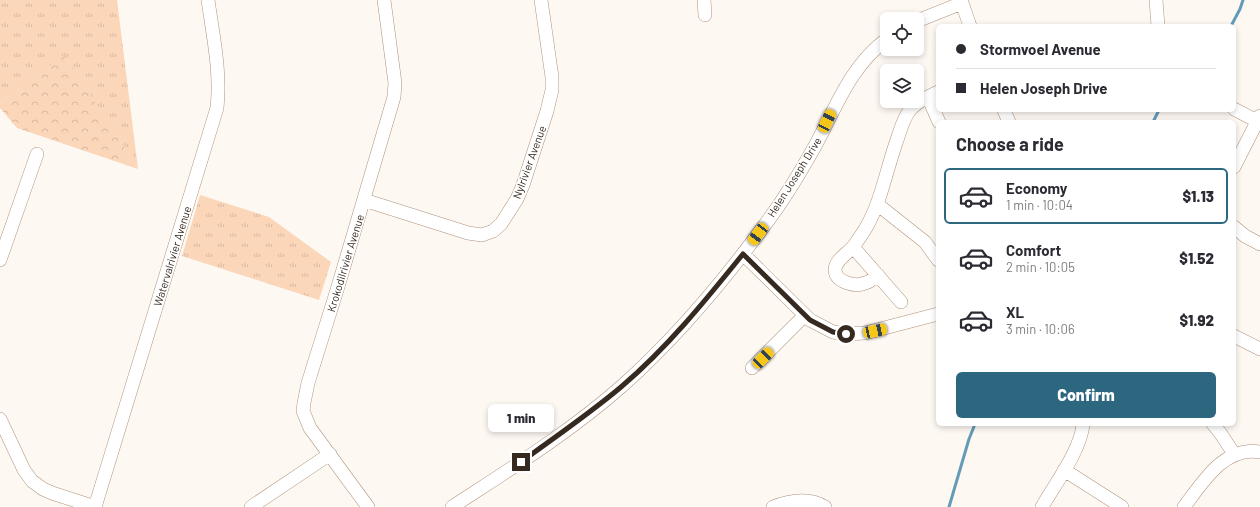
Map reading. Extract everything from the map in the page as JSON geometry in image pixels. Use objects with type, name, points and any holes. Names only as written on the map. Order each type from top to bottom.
[{"type":"street","name":"Watervalrivier Avenue","points":[[95,507],[217,108],[217,67],[208,0]]},
{"type":"street","name":"Krokodilrivier Avenue","points":[[368,507],[310,428],[303,411],[308,383],[394,97],[395,83],[384,0]]},
{"type":"street","name":"Nylrivier Avenue","points":[[364,200],[468,233],[482,235],[493,231],[501,224],[523,185],[550,101],[552,76],[541,0]]},
{"type":"street","points":[[704,0],[705,16]]},
{"type":"street","points":[[1156,0],[1158,24]]},
{"type":"street","points":[[924,18],[961,2],[969,24]]},
{"type":"street","name":"Helen Joseph Drive","points":[[452,507],[569,428],[622,386],[680,329],[709,297],[765,224],[787,192],[815,146],[851,78],[864,60],[880,45]]},
{"type":"street","points":[[878,275],[865,284],[857,285],[849,284],[837,275],[835,270],[840,260],[853,247],[866,227],[877,204],[892,153],[908,111],[915,104],[933,94],[936,108]]},
{"type":"street","points":[[1236,110],[1259,118],[1236,163]]},
{"type":"street","points":[[0,260],[37,154]]},
{"type":"street","points":[[877,204],[925,242],[936,257]]},
{"type":"street","points":[[1236,229],[1245,236],[1260,244]]},
{"type":"street","points":[[853,247],[901,302]]},
{"type":"street","points":[[743,254],[810,320],[833,332],[846,334],[865,333],[936,315]]},
{"type":"street","points":[[752,368],[805,315]]},
{"type":"street","points":[[1236,337],[1260,349]]},
{"type":"street","points":[[0,419],[24,470],[32,481],[43,489],[52,493],[95,507]]},
{"type":"street","points":[[1042,507],[1064,470],[1082,433],[1083,426]]},
{"type":"street","points":[[1215,426],[1234,454]]},
{"type":"street","points":[[1184,507],[1214,470],[1234,454],[1248,450],[1260,452]]},
{"type":"street","points":[[251,507],[330,454]]},
{"type":"street","points":[[1064,470],[1122,507]]},
{"type":"street","points":[[774,507],[800,500],[816,502],[825,507]]},
{"type":"green space","points":[[0,0],[117,0],[138,169],[64,56],[0,103]]},
{"type":"green space","points":[[64,55],[138,169],[17,128],[0,108],[0,103]]},
{"type":"green space","points":[[200,195],[269,217],[331,262],[319,300],[182,256]]},
{"type":"waterway","points":[[1232,24],[1243,0]]},
{"type":"waterway","points":[[1154,120],[1158,112]]},
{"type":"waterway","points":[[949,507],[974,426]]},
{"type":"route","points":[[521,462],[582,418],[622,386],[680,329],[709,297],[743,254],[810,320],[833,332],[846,334]]}]
